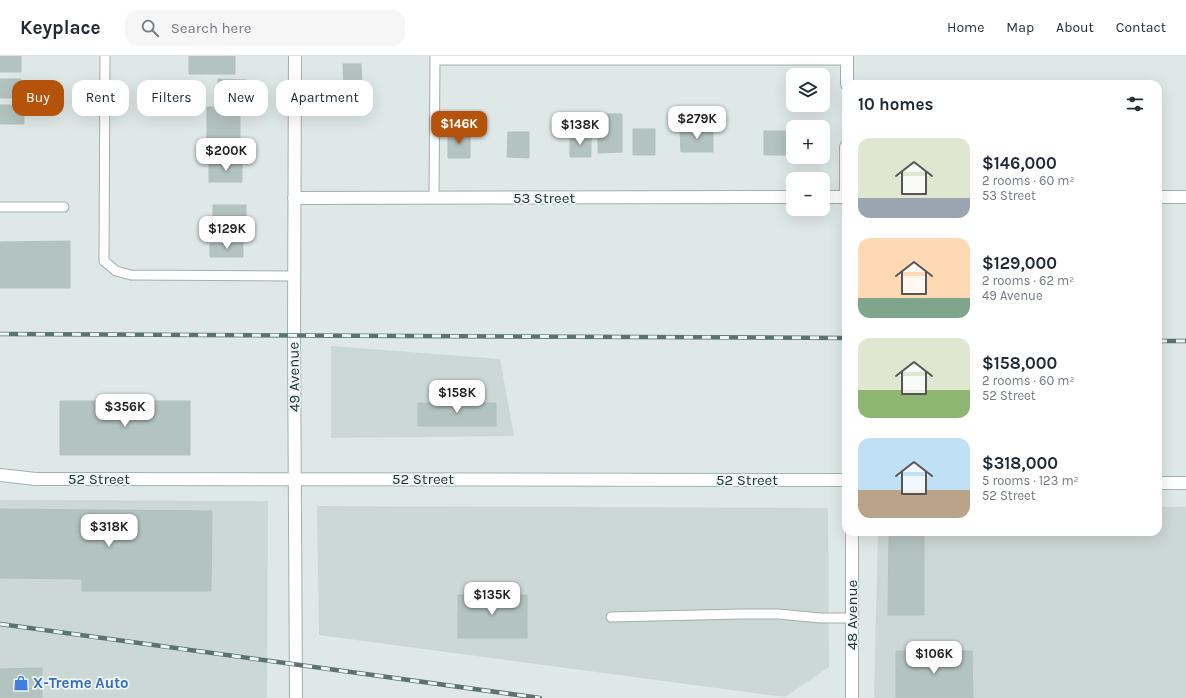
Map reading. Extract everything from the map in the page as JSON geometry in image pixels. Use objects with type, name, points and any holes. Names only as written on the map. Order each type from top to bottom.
[{"type":"street","name":"49 Avenue","points":[[295,56],[294,336],[296,698]]},
{"type":"street","points":[[847,58],[847,80]]},
{"type":"street","name":"53 Street","points":[[294,198],[786,197]]},
{"type":"street","points":[[830,197],[842,197]]},
{"type":"street","points":[[1162,197],[1186,197]]},
{"type":"street","name":"52 Street","points":[[0,475],[36,479],[842,480]]},
{"type":"street","points":[[1162,483],[1186,483]]},
{"type":"street","name":"48 Avenue","points":[[852,536],[852,698]]},
{"type":"lane","points":[[106,56],[104,261],[116,271],[131,275],[294,276]]},
{"type":"lane","points":[[434,198],[435,58],[847,58]]},
{"type":"lane","points":[[0,207],[64,207]]},
{"type":"lane","points":[[611,617],[763,614],[821,618],[852,618]]},
{"type":"shaded area","points":[[331,346],[500,359],[514,436],[331,438]]},
{"type":"shaded area","points":[[0,500],[268,501],[267,698],[0,698]]},
{"type":"shaded area","points":[[317,506],[828,508],[829,667],[785,697],[319,635]]},
{"type":"shaded area","points":[[1162,507],[1186,507],[1186,698],[874,698],[878,536],[1162,536]]},
{"type":"building","points":[[0,56],[21,56],[21,72],[0,72]]},
{"type":"building","points":[[189,56],[235,56],[235,74],[189,74]]},
{"type":"building","points":[[343,64],[361,64],[362,80],[344,80]]},
{"type":"building","points":[[0,79],[21,79],[12,80],[12,98],[0,98]]},
{"type":"building","points":[[218,79],[246,80],[218,80]]},
{"type":"building","points":[[0,105],[12,105],[12,116],[24,116],[24,124],[0,124]]},
{"type":"building","points":[[207,107],[214,107],[214,116],[240,116],[240,142],[207,142]]},
{"type":"building","points":[[598,114],[622,114],[622,152],[598,153]]},
{"type":"building","points":[[680,128],[713,128],[713,152],[681,152]]},
{"type":"building","points":[[633,129],[655,129],[655,155],[633,155]]},
{"type":"building","points":[[764,131],[786,131],[786,155],[764,155]]},
{"type":"building","points":[[448,132],[470,133],[470,158],[448,158]]},
{"type":"building","points":[[508,132],[529,132],[529,158],[507,157]]},
{"type":"building","points":[[570,134],[591,134],[591,157],[570,157]]},
{"type":"building","points":[[209,161],[242,161],[242,182],[209,182]]},
{"type":"building","points":[[213,205],[246,205],[246,226],[213,226]]},
{"type":"building","points":[[70,241],[70,288],[0,288],[0,242]]},
{"type":"building","points":[[243,243],[243,257],[210,257],[210,244]]},
{"type":"building","points":[[60,401],[190,401],[190,455],[60,455]]},
{"type":"building","points":[[418,403],[496,403],[496,426],[418,426]]},
{"type":"building","points":[[0,509],[212,511],[211,591],[82,591],[82,579],[0,578]]},
{"type":"building","points":[[889,536],[924,536],[924,615],[888,615]]},
{"type":"building","points":[[458,595],[527,595],[527,638],[458,638]]},
{"type":"building","points":[[896,651],[972,651],[973,698],[896,698]]},
{"type":"building","name":"X-Treme Auto","points":[[42,668],[42,698],[0,698],[0,669]]},
{"type":"railway","points":[[0,334],[842,338]]},
{"type":"railway","points":[[1162,341],[1186,341]]},
{"type":"railway","points":[[0,624],[540,698]]},
{"type":"place","name":"X-Treme Auto","points":[[21,683]]}]
